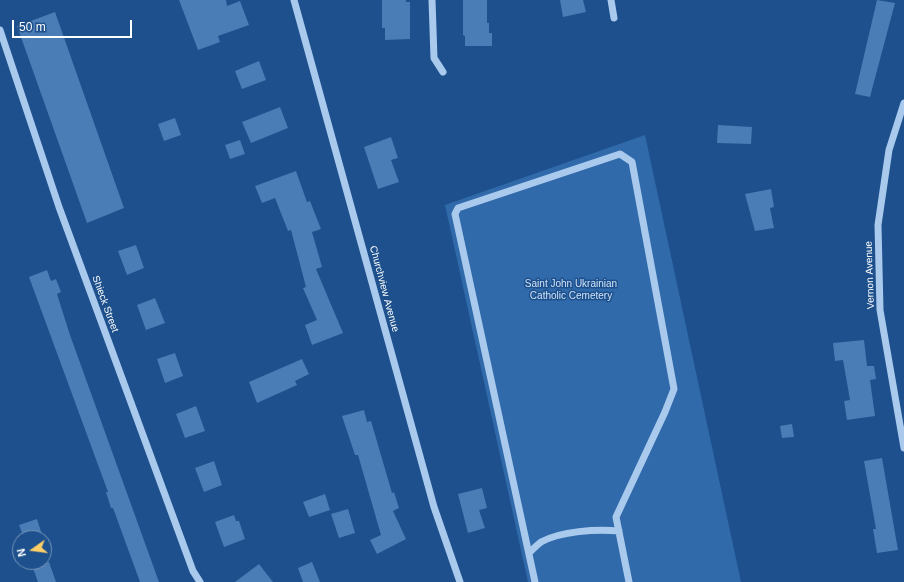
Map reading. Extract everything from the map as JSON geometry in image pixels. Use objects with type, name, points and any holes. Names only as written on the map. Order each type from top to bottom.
[{"type":"street","name":"Churchview Avenue","points":[[294,0],[434,507],[460,582]]},
{"type":"street","points":[[432,0],[434,58],[442,72]]},
{"type":"street","points":[[611,0],[614,18]]},
{"type":"street","name":"Shieck Street","points":[[0,30],[58,207],[192,571],[200,582]]},
{"type":"street","name":"Vernon Avenue","points":[[904,103],[889,150],[878,225],[880,310],[904,448]]},
{"type":"street","points":[[535,582],[455,214],[458,208],[620,154],[632,162],[674,389],[666,412],[616,517],[629,582]]},
{"type":"street","points":[[529,552],[541,542],[562,535],[598,529],[619,531]]},
{"type":"green space","name":"Saint John Ukrainian Catholic Cemetery","points":[[645,135],[741,582],[528,582],[445,205]]},
{"type":"building","points":[[179,0],[226,0],[227,6],[240,1],[249,25],[218,36],[220,42],[198,50]]},
{"type":"building","points":[[382,0],[406,0],[406,2],[410,2],[410,39],[385,40],[385,28],[382,28]]},
{"type":"building","points":[[463,0],[487,0],[487,23],[489,23],[489,33],[492,33],[492,46],[465,46],[465,36],[463,35]]},
{"type":"building","points":[[560,0],[583,0],[586,12],[563,17]]},
{"type":"building","points":[[877,0],[895,3],[870,97],[855,94]]},
{"type":"building","points":[[55,12],[124,208],[87,223],[17,26]]},
{"type":"building","points":[[259,61],[266,80],[242,89],[235,71]]},
{"type":"building","points":[[280,107],[288,128],[251,143],[242,122]]},
{"type":"building","points":[[175,118],[181,135],[164,141],[158,124]]},
{"type":"building","points":[[718,125],[752,127],[751,144],[717,143]]},
{"type":"building","points":[[391,137],[398,158],[391,160],[399,182],[378,189],[364,147]]},
{"type":"building","points":[[240,140],[245,154],[230,159],[225,145]]},
{"type":"building","points":[[296,171],[307,202],[310,201],[321,229],[312,232],[322,267],[316,269],[343,333],[312,345],[305,325],[317,320],[303,288],[306,287],[291,230],[288,231],[275,198],[262,203],[255,186]]},
{"type":"building","points":[[771,189],[774,207],[770,208],[774,228],[755,231],[745,194]]},
{"type":"building","points":[[136,245],[144,268],[127,275],[118,251]]},
{"type":"building","points":[[47,270],[51,281],[56,279],[61,292],[57,294],[70,335],[159,582],[140,582],[113,508],[111,508],[106,492],[108,492],[29,277]]},
{"type":"building","points":[[155,298],[165,323],[146,330],[137,305]]},
{"type":"building","points":[[864,340],[867,366],[874,366],[876,379],[870,380],[875,416],[847,420],[844,401],[850,400],[843,360],[835,361],[833,343]]},
{"type":"building","points":[[175,353],[183,376],[165,383],[157,359]]},
{"type":"building","points":[[302,359],[309,374],[295,381],[297,385],[257,403],[249,382]]},
{"type":"building","points":[[196,406],[205,431],[185,438],[176,414]]},
{"type":"building","points":[[364,410],[367,422],[371,421],[392,493],[394,492],[399,508],[393,511],[406,539],[377,554],[370,540],[381,535],[358,455],[355,455],[342,416]]},
{"type":"building","points":[[792,424],[794,437],[782,438],[780,426]]},
{"type":"building","points":[[882,458],[898,550],[877,553],[873,529],[876,529],[864,461]]},
{"type":"building","points":[[214,461],[222,485],[204,492],[195,468]]},
{"type":"building","points":[[482,488],[487,508],[479,510],[485,528],[468,533],[458,494]]},
{"type":"building","points":[[325,494],[330,510],[309,517],[303,502]]},
{"type":"building","points":[[348,509],[355,533],[339,538],[331,514]]},
{"type":"building","points":[[234,515],[236,521],[239,521],[245,539],[224,547],[215,522]]},
{"type":"building","points":[[37,519],[40,530],[21,530],[19,525]]},
{"type":"building","points":[[312,562],[320,582],[303,582],[298,568]]},
{"type":"building","points":[[259,564],[273,582],[235,582]]},
{"type":"building","points":[[34,570],[52,570],[56,582],[38,582]]}]
